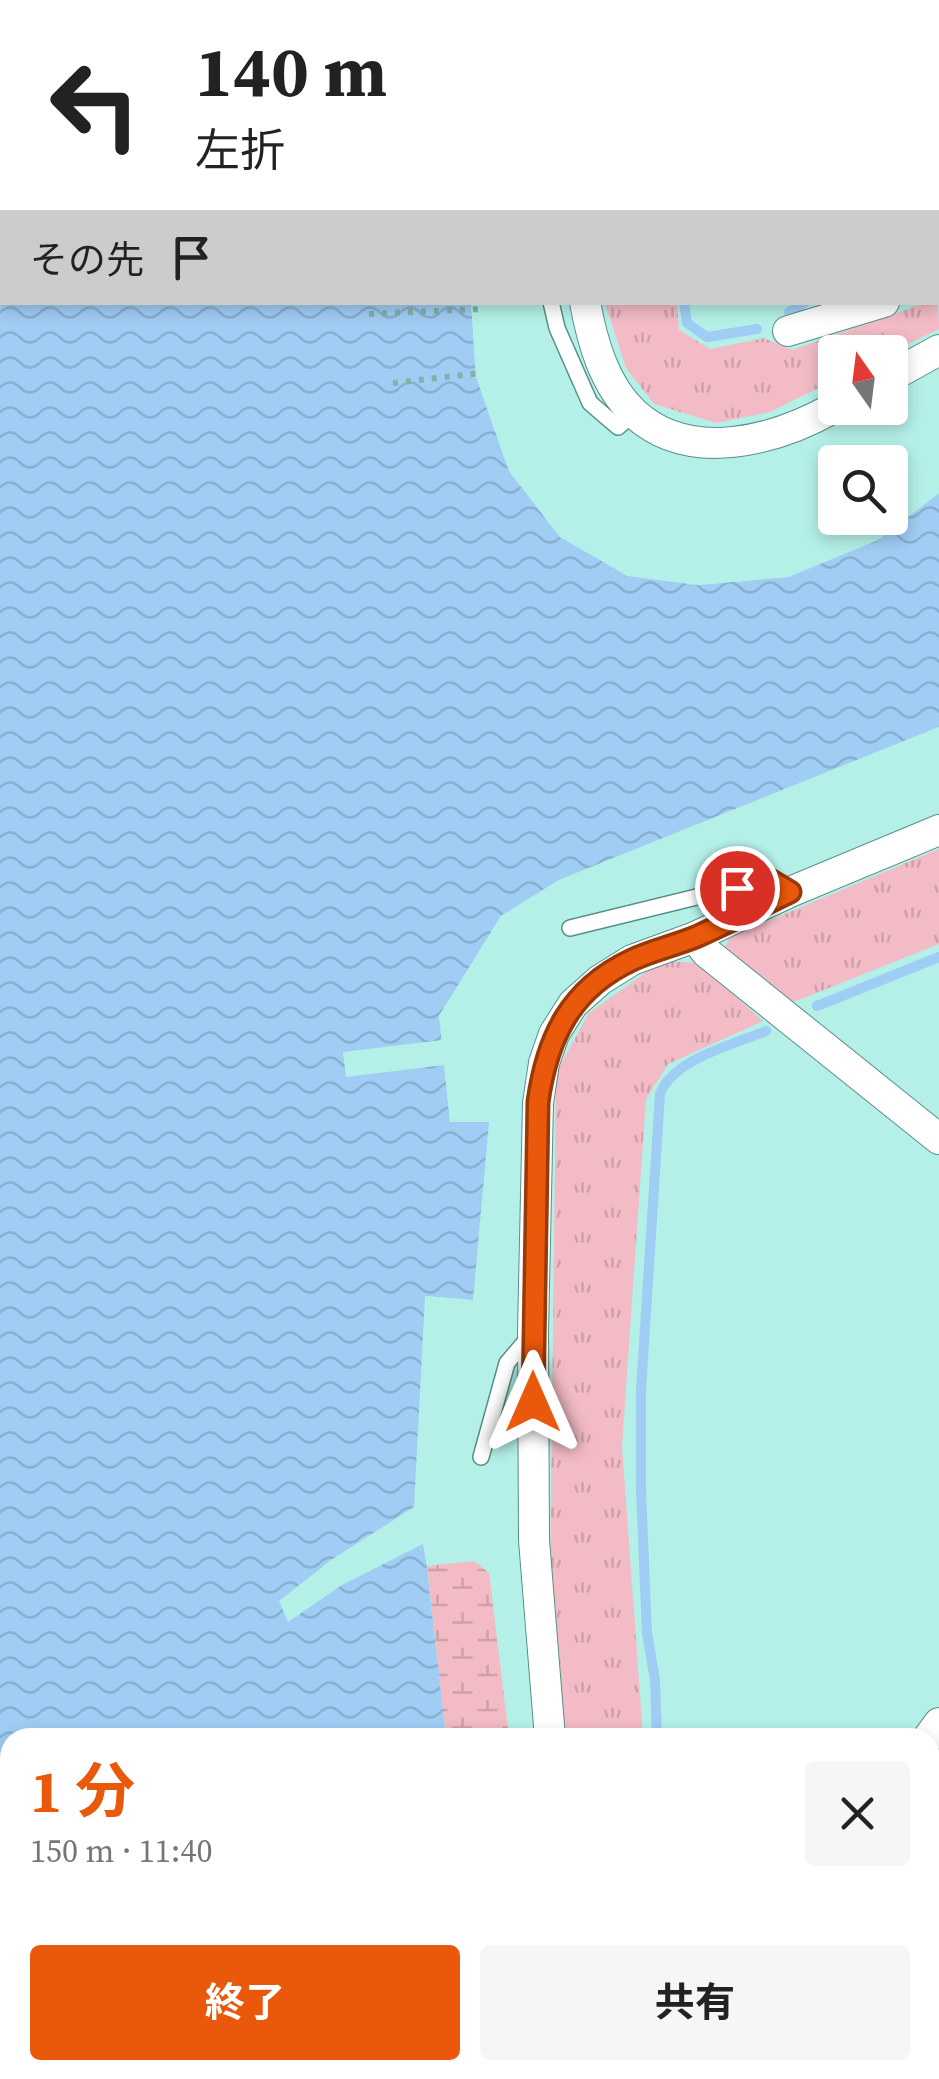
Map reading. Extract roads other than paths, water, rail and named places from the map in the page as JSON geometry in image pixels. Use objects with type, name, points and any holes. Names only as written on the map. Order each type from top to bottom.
[{"type":"street","points":[[585,305],[594,346],[611,382],[634,413],[662,429],[693,441],[728,444],[766,438],[818,415]]},
{"type":"street","points":[[788,331],[874,305]]},
{"type":"street","points":[[908,367],[939,350]]},
{"type":"street","points":[[549,1728],[534,1540],[533,1332],[538,1102],[544,1063],[554,1034],[573,1004],[600,980],[632,960],[695,937],[790,892],[939,830]]},
{"type":"street","points":[[695,937],[706,952],[939,1139]]},
{"type":"lane","points":[[552,305],[557,328],[590,403],[618,427],[634,413]]},
{"type":"lane","points":[[570,928],[770,880],[790,892]]},
{"type":"lane","points":[[482,1457],[507,1362],[533,1332]]},
{"type":"water","points":[[0,305],[471,305],[476,377],[509,471],[560,537],[628,576],[698,585],[788,577],[884,535],[908,535],[908,517],[939,493],[939,727],[559,880],[501,916],[439,1016],[450,1121],[489,1122],[473,1300],[426,1296],[415,1507],[424,1543],[445,1728],[0,1728]]},
{"type":"waterway","points":[[684,305],[687,323],[707,337],[757,329]]},
{"type":"waterway","points":[[789,312],[800,305]]},
{"type":"waterway","points":[[817,1006],[939,957]]},
{"type":"waterway","points":[[657,1728],[655,1680],[647,1633],[641,1390],[660,1094],[667,1082],[690,1063],[766,1031]]}]
